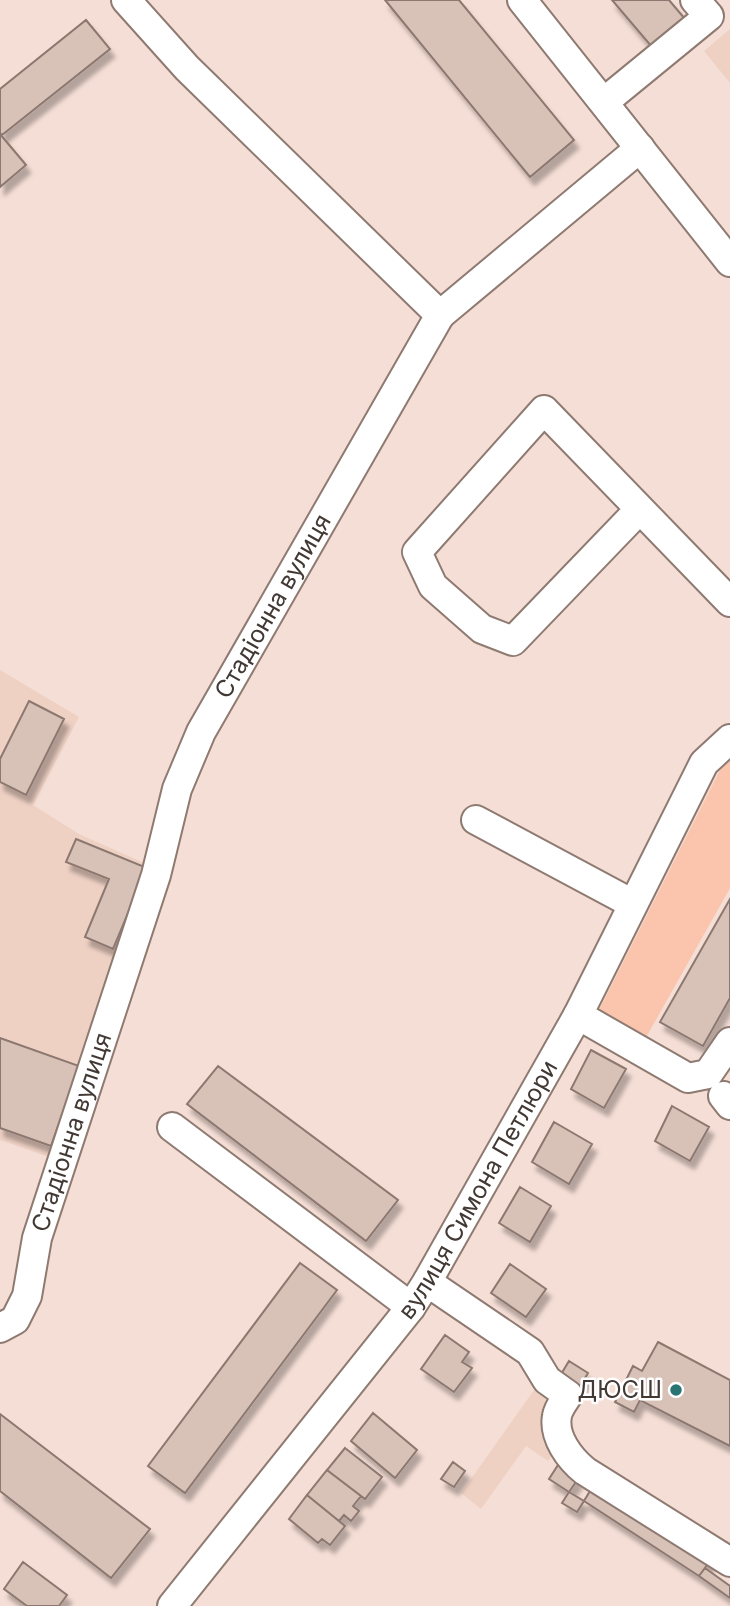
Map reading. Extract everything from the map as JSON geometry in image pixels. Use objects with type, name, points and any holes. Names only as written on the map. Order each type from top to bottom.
[{"type":"street","points":[[126,0],[187,68],[440,315],[640,148]]},
{"type":"street","points":[[522,0],[730,262]]},
{"type":"street","points":[[604,102],[709,16],[695,0]]},
{"type":"street","name":"Стадіонна вулиця","points":[[0,1328],[15,1320],[27,1296],[37,1238],[156,875],[177,789],[201,733],[440,315]]},
{"type":"street","points":[[640,509],[513,641],[482,629],[433,586],[417,552],[544,410],[640,509],[730,602]]},
{"type":"street","name":"вулиця Симона Петлюри","points":[[172,1606],[411,1307],[578,1015],[704,763],[730,739]]},
{"type":"street","points":[[476,820],[633,904]]},
{"type":"street","points":[[578,1015],[688,1078],[708,1074],[730,1042]]},
{"type":"street","points":[[172,1127],[411,1307]]},
{"type":"street","points":[[427,1282],[530,1352],[547,1380],[568,1395],[557,1416],[559,1436],[573,1461],[730,1562]]},
{"type":"shaded area","points":[[730,29],[730,83],[704,51]]},
{"type":"shaded area","points":[[0,670],[79,717],[33,805],[79,834],[151,866],[55,1159],[0,1140]]},
{"type":"shaded area","points":[[730,760],[730,888],[644,1041],[596,1016],[722,766]]},
{"type":"shaded area","points":[[539,1383],[560,1399],[540,1428],[560,1443],[548,1461],[526,1446],[481,1509],[461,1493]]},
{"type":"building","points":[[385,0],[459,0],[574,140],[530,177]]},
{"type":"building","points":[[612,0],[669,0],[685,19],[652,47]]},
{"type":"building","points":[[86,20],[110,49],[2,135],[0,89]]},
{"type":"building","points":[[0,134],[26,165],[0,187]]},
{"type":"building","points":[[29,701],[64,719],[26,795],[0,782],[0,759]]},
{"type":"building","points":[[76,839],[147,868],[113,949],[85,937],[109,879],[66,862]]},
{"type":"building","points":[[730,899],[730,998],[703,1046],[660,1022]]},
{"type":"building","points":[[0,1038],[79,1066],[51,1146],[0,1128]]},
{"type":"building","points":[[591,1050],[626,1069],[604,1108],[571,1089]]},
{"type":"building","points":[[218,1066],[398,1200],[366,1241],[187,1104]]},
{"type":"building","points":[[672,1106],[709,1127],[690,1161],[655,1141]]},
{"type":"building","points":[[554,1122],[592,1144],[569,1184],[532,1162]]},
{"type":"building","points":[[520,1187],[551,1206],[530,1242],[499,1223]]},
{"type":"building","points":[[300,1263],[337,1290],[185,1493],[148,1466]]},
{"type":"building","points":[[510,1264],[546,1289],[526,1317],[491,1293]]},
{"type":"building","points":[[445,1335],[469,1352],[462,1362],[472,1368],[454,1392],[421,1369]]},
{"type":"building","name":"ДЮСШ","points":[[658,1342],[730,1380],[730,1446],[640,1400],[634,1412],[615,1402],[633,1366],[642,1371]]},
{"type":"building","points":[[569,1361],[588,1373],[579,1388],[560,1376]]},
{"type":"building","points":[[373,1413],[417,1450],[395,1478],[351,1441]]},
{"type":"building","points":[[0,1414],[150,1529],[111,1578],[0,1491]]},
{"type":"building","points":[[345,1448],[382,1477],[365,1499],[327,1470]]},
{"type":"building","points":[[453,1462],[465,1471],[454,1487],[441,1479]]},
{"type":"building","points":[[558,1465],[578,1479],[569,1492],[549,1479]]},
{"type":"building","points":[[327,1470],[361,1496],[353,1506],[359,1511],[351,1521],[344,1515],[339,1521],[307,1495]]},
{"type":"building","points":[[593,1486],[710,1561],[699,1576],[584,1501]]},
{"type":"building","points":[[569,1492],[584,1501],[577,1512],[562,1503]]},
{"type":"building","points":[[307,1495],[345,1526],[330,1545],[322,1539],[318,1543],[289,1519]]},
{"type":"building","points":[[23,1562],[67,1595],[59,1606],[27,1606],[4,1589]]},
{"type":"building","points":[[705,1568],[730,1586],[730,1598],[699,1576]]},
{"type":"place","name":"ДЮСШ","points":[[676,1390]]}]
